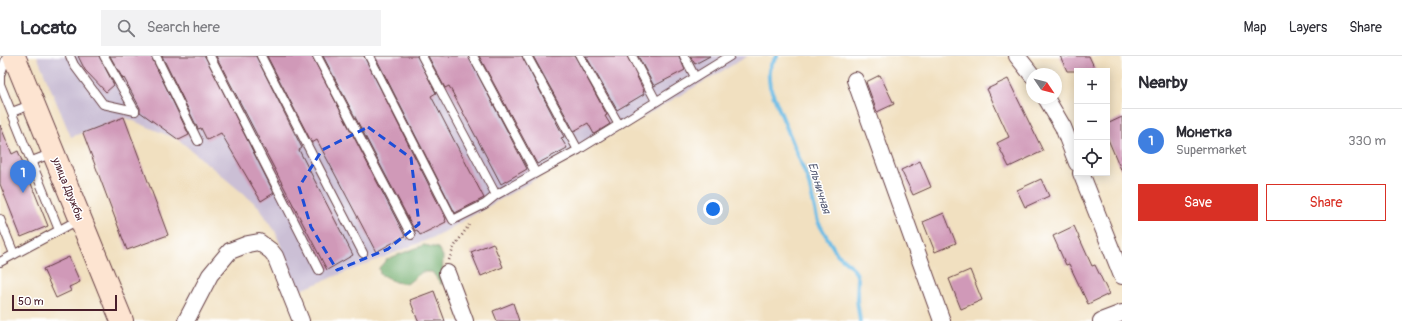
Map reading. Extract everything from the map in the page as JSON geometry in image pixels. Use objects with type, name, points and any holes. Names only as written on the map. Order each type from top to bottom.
[{"type":"street","name":"улица Дружбы","points":[[14,56],[122,321]]},
{"type":"street","points":[[1016,56],[1026,68]]},
{"type":"street","points":[[855,80],[942,321]]},
{"type":"street","points":[[1050,104],[1063,127],[1074,155]]},
{"type":"street","points":[[1082,176],[1122,276]]},
{"type":"street","points":[[186,321],[210,275],[230,251],[248,244],[260,242],[275,256],[285,277],[301,321]]},
{"type":"street","points":[[447,273],[465,321]]},
{"type":"street","points":[[1101,321],[1122,312]]},
{"type":"lane","points":[[7,56],[0,75],[0,84],[59,230]]},
{"type":"lane","points":[[70,56],[74,65],[103,104],[134,111],[104,56]]},
{"type":"lane","points":[[156,56],[198,141]]},
{"type":"lane","points":[[210,56],[319,270]]},
{"type":"lane","points":[[261,56],[363,253]]},
{"type":"lane","points":[[317,56],[410,234]]},
{"type":"lane","points":[[368,56],[453,220],[485,204],[496,195],[535,172],[578,150],[730,56]]},
{"type":"lane","points":[[422,56],[496,195]]},
{"type":"lane","points":[[473,56],[535,172]]},
{"type":"lane","points":[[527,56],[578,150]]},
{"type":"lane","points":[[580,56],[619,125]]},
{"type":"lane","points":[[632,56],[656,101]]},
{"type":"lane","points":[[684,56],[695,77]]},
{"type":"lane","points":[[12,112],[33,104]]},
{"type":"lane","points":[[32,162],[53,153]]},
{"type":"lane","points":[[0,219],[14,254]]},
{"type":"lane","points":[[0,262],[80,219]]},
{"type":"path","points":[[447,273],[449,260],[454,247],[485,204]]},
{"type":"highlighted area","points":[[368,127],[411,158],[419,224],[388,249],[337,270],[311,227],[299,187],[322,150]]},
{"type":"shaded area","points":[[37,56],[748,56],[437,236],[298,291],[275,231],[258,206],[179,140],[124,117],[71,137]]},
{"type":"green space","points":[[424,245],[438,248],[443,256],[442,285],[432,272],[422,272],[407,284],[395,282],[380,274],[379,268],[387,259]]},
{"type":"building","points":[[78,56],[99,56],[114,85],[106,92],[85,70]]},
{"type":"building","points":[[110,56],[151,56],[189,135],[179,140],[140,112],[140,108],[124,78],[123,79]]},
{"type":"building","points":[[162,56],[205,56],[274,193],[261,201],[221,133],[207,140],[201,128],[198,129]]},
{"type":"building","points":[[216,56],[256,56],[302,148],[299,150],[353,255],[327,270]]},
{"type":"building","points":[[267,56],[312,56],[405,236],[376,252],[317,140],[312,143]]},
{"type":"building","points":[[323,56],[364,56],[446,219],[446,222],[420,235],[417,230],[415,231]]},
{"type":"building","points":[[375,56],[417,56],[436,93],[431,96],[484,198],[455,213]]},
{"type":"building","points":[[428,56],[468,56],[527,169],[501,184],[449,86],[445,88]]},
{"type":"building","points":[[479,56],[522,56],[564,137],[561,138],[567,148],[537,164]]},
{"type":"building","points":[[533,56],[575,56],[607,115],[605,116],[610,124],[594,134],[588,123],[574,131]]},
{"type":"building","points":[[586,56],[627,56],[644,91],[644,94],[617,110]]},
{"type":"building","points":[[638,56],[679,56],[685,70],[654,86]]},
{"type":"building","points":[[690,56],[710,56],[695,64]]},
{"type":"building","points":[[1060,56],[1089,56],[1095,68],[1074,68],[1074,71],[1067,71]]},
{"type":"building","points":[[880,75],[894,104],[877,112],[866,82]]},
{"type":"building","points":[[1008,79],[1043,151],[1009,167],[997,143],[1009,137],[987,89]]},
{"type":"building","points":[[124,117],[168,235],[127,250],[83,133]]},
{"type":"building","points":[[1122,117],[1122,172],[1110,144],[1110,123]]},
{"type":"building","points":[[0,125],[12,154],[18,151],[48,226],[21,237],[0,184]]},
{"type":"building","points":[[920,161],[931,187],[913,195],[901,170]]},
{"type":"building","points":[[1041,179],[1049,196],[1025,207],[1017,190]]},
{"type":"building","points":[[944,213],[956,243],[935,252],[923,222]]},
{"type":"building","points":[[1074,226],[1092,266],[1095,265],[1109,294],[1088,304],[1069,264],[1066,265],[1053,236]]},
{"type":"building","points":[[493,243],[503,267],[481,276],[471,252]]},
{"type":"building","points":[[69,257],[80,282],[69,287],[71,291],[56,298],[43,269]]},
{"type":"building","points":[[970,270],[982,300],[961,309],[949,279]]},
{"type":"building","points":[[434,291],[445,321],[418,321],[410,300]]},
{"type":"building","points":[[513,303],[519,321],[497,321],[493,311]]},
{"type":"waterway","name":"Ельничная","points":[[777,56],[771,64],[769,71],[770,87],[808,180],[818,222],[837,254],[850,265],[856,273],[858,279],[857,300],[860,321]]},
{"type":"place","name":"Монетка","points":[[23,193]]}]
